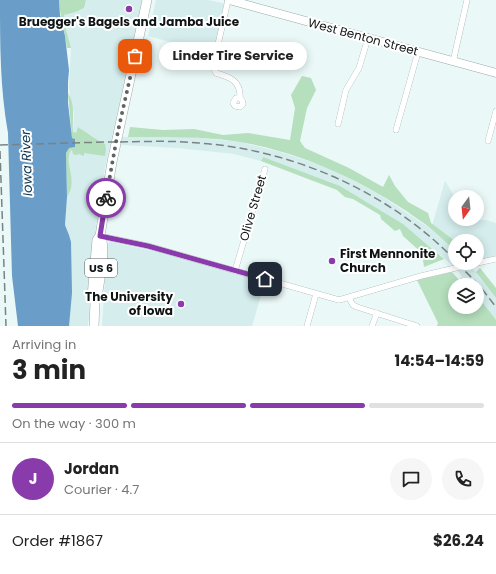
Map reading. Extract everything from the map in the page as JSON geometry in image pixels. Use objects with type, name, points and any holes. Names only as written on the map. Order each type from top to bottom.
[{"type":"main road","name":"US 6","points":[[94,326],[95,302],[97,297],[103,248],[103,239],[100,236],[114,154],[147,0]]},
{"type":"street","points":[[228,0],[213,63],[216,73],[226,75],[233,80],[239,88],[240,98]]},
{"type":"street","name":"West Benton Street","points":[[228,0],[496,73]]},
{"type":"street","points":[[453,62],[467,0]]},
{"type":"street","points":[[338,124],[346,90],[359,68],[368,38]]},
{"type":"street","points":[[396,130],[418,52]]},
{"type":"street","points":[[488,141],[496,111]]},
{"type":"street","name":"Olive Street","points":[[235,271],[265,169]]},
{"type":"street","points":[[100,236],[148,246],[339,300],[448,270]]},
{"type":"street","points":[[484,262],[496,259]]},
{"type":"street","points":[[307,326],[316,294]]},
{"type":"street","points":[[349,298],[355,306],[417,326]]},
{"type":"street","points":[[372,326],[377,313]]},
{"type":"shaded area","points":[[86,0],[142,0],[105,168],[95,234],[88,326],[69,326],[69,235],[65,225],[67,197],[66,153],[69,148],[75,147],[75,139],[72,138],[71,132],[73,132],[74,113],[69,86],[71,48],[64,23],[64,15],[68,12],[80,11],[84,8]]},
{"type":"shaded area","points":[[156,0],[208,0],[227,4],[215,54],[148,36]]},
{"type":"shaded area","points":[[122,137],[191,137],[240,142],[280,152],[327,167],[377,193],[431,229],[445,181],[451,190],[448,190],[448,226],[484,226],[484,220],[496,223],[496,259],[484,262],[484,234],[448,234],[448,262],[403,224],[340,186],[262,157],[261,161],[234,154],[178,148],[121,145]]},
{"type":"shaded area","name":"The University of Iowa","points":[[111,242],[171,255],[265,282],[252,326],[102,326],[107,247],[108,243]]},
{"type":"shaded area","points":[[457,270],[474,270],[481,278],[463,278]]},
{"type":"shaded area","points":[[484,282],[496,298],[496,320],[484,304]]},
{"type":"green space","points":[[59,0],[86,0],[84,8],[64,15],[64,23],[71,48],[67,48]]},
{"type":"green space","points":[[302,76],[311,78],[316,90],[307,108],[300,141],[305,148],[349,168],[383,187],[389,175],[395,186],[408,202],[428,213],[431,223],[448,236],[448,244],[425,224],[383,196],[314,162],[265,147],[226,140],[184,137],[128,137],[130,127],[163,130],[194,129],[223,135],[248,133],[290,140],[295,108],[291,95]]},
{"type":"green space","points":[[68,93],[73,107],[73,132],[76,133],[78,127],[105,144],[106,150],[105,156],[84,153],[84,156],[73,154],[71,150],[69,160],[72,184],[67,197],[66,153],[69,148],[75,147],[75,139],[72,138]]},
{"type":"green space","points":[[263,157],[340,186],[403,224],[444,259],[424,267],[422,253],[403,236],[400,229],[395,231],[381,219],[380,215],[353,199],[345,197],[337,190],[261,161]]},
{"type":"green space","points":[[478,270],[482,270],[496,288],[496,298],[484,282],[484,278],[481,278],[476,272]]},
{"type":"green space","points":[[452,272],[457,278],[448,278],[448,314],[484,314],[484,304],[496,320],[496,326],[437,326],[438,323],[417,280]]},
{"type":"water","name":"Iowa River","points":[[0,0],[59,0],[69,70],[68,103],[72,138],[75,139],[75,147],[69,148],[66,153],[67,197],[65,225],[71,242],[72,293],[69,326],[18,326],[12,276],[8,133],[5,116],[0,50]]},
{"type":"railway","points":[[0,145],[152,141],[199,143],[235,147],[270,155],[304,165],[338,179],[370,195],[401,214],[448,254]]},
{"type":"railway","points":[[0,151],[6,326]]},
{"type":"railway","points":[[464,270],[479,285],[496,307]]},
{"type":"way so far","points":[[106,198],[118,131],[135,56]]},
{"type":"place","name":"Bruegger's Bagels and Jamba Juice","points":[[129,9]]},
{"type":"place","name":"Linder Tire Service","points":[[135,56]]},
{"type":"place","name":"First Mennonite Church","points":[[332,261]]},
{"type":"place","name":"The University of Iowa","points":[[181,304]]},
{"type":"route","points":[[106,198],[100,236],[111,237],[148,246],[265,279]]}]
